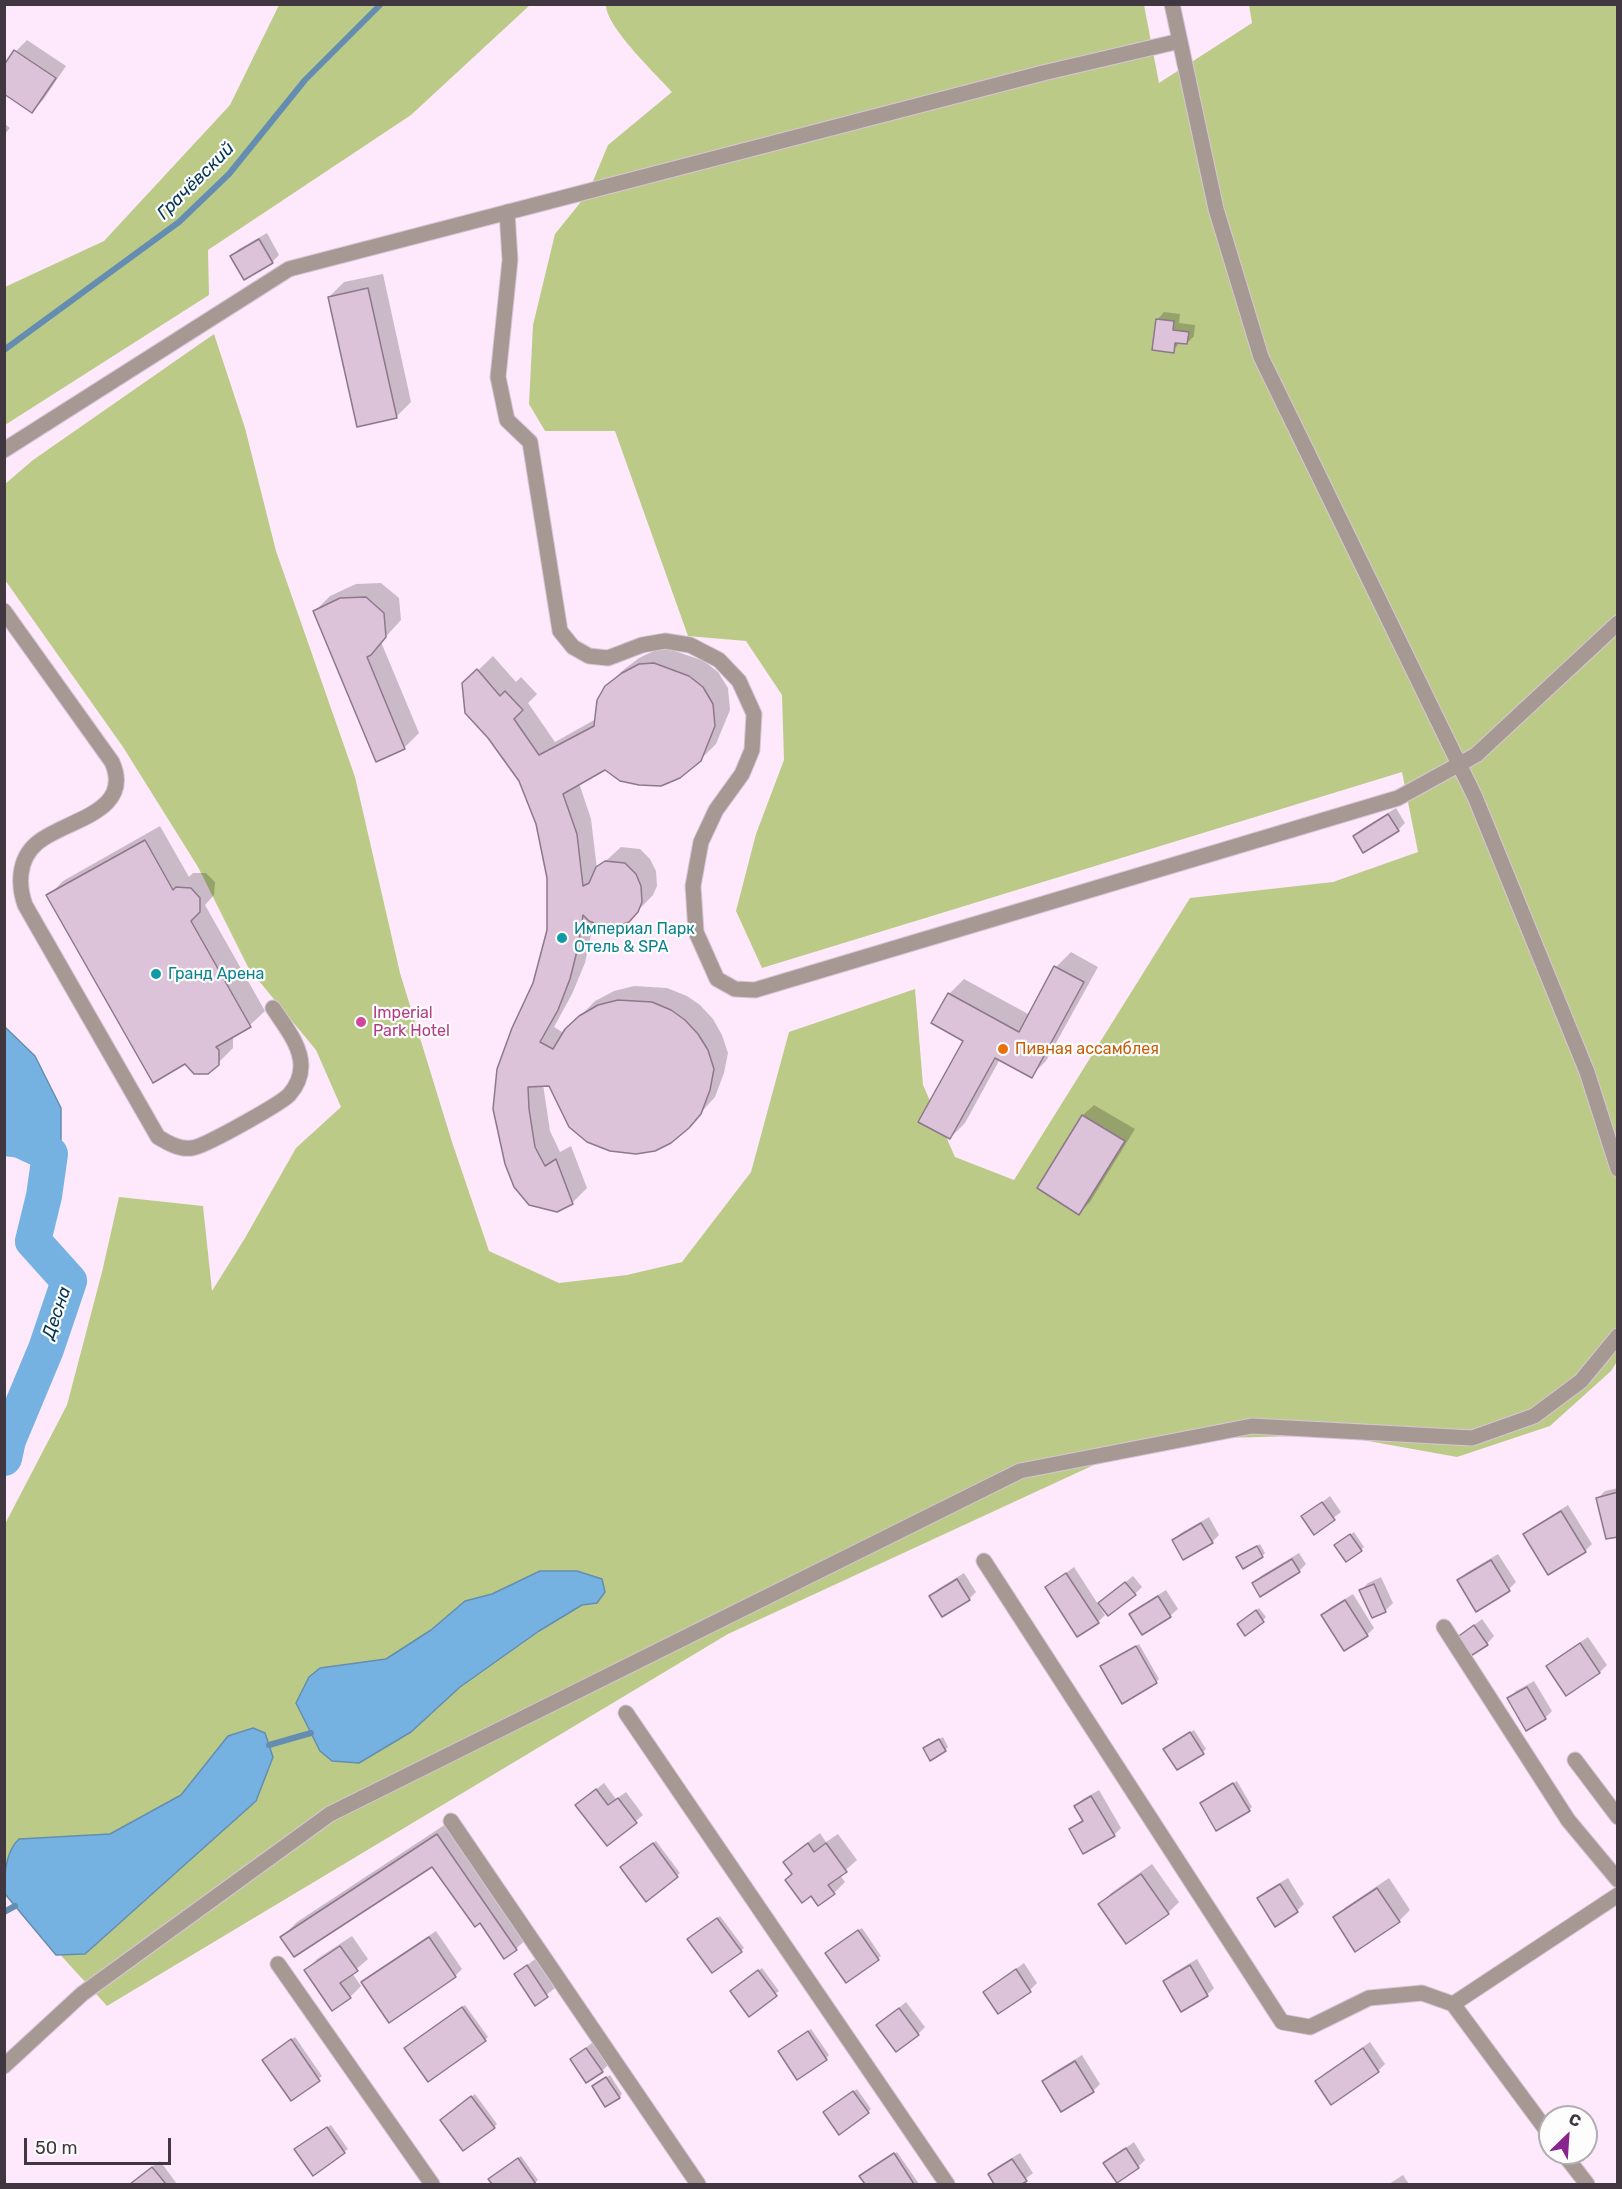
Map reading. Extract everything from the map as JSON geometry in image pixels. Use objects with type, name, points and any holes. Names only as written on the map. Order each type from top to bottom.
[{"type":"street","points":[[1172,4],[1216,209],[1261,357],[1475,797],[1587,1072],[1617,1169]]},
{"type":"street","points":[[4,450],[289,269],[1043,73],[1180,41]]},
{"type":"street","points":[[507,212],[510,260],[498,376],[507,420],[530,442],[560,631],[573,647],[589,656],[608,658],[642,645],[665,640],[690,645],[719,660],[739,681],[754,714],[752,750],[742,774],[716,810],[701,842],[693,886],[696,932],[717,979],[735,989],[755,990],[1398,798],[1476,755],[1617,623]]},
{"type":"street","points":[[4,611],[112,762],[117,774],[116,787],[111,799],[98,810],[36,844],[25,859],[20,890],[25,905],[158,1137],[172,1145],[191,1149],[207,1144],[287,1097],[298,1082],[301,1065],[297,1048],[273,1008]]},
{"type":"street","points":[[4,2066],[82,1994],[330,1814],[1020,1471],[1252,1426],[1472,1438],[1534,1416],[1581,1381],[1617,1336]]},
{"type":"street","points":[[984,1561],[1282,2022],[1310,2027],[1369,1998],[1422,1993],[1453,2004],[1538,2119]]},
{"type":"street","points":[[1444,1627],[1568,1820],[1617,1880]]},
{"type":"street","points":[[626,1713],[947,2184]]},
{"type":"street","points":[[1575,1760],[1617,1817]]},
{"type":"street","points":[[451,1821],[698,2184]]},
{"type":"street","points":[[1453,2004],[1617,1895]]},
{"type":"street","points":[[278,1964],[432,2184]]},
{"type":"street","points":[[1572,2165],[1587,2184]]},
{"type":"green space","points":[[279,5],[530,5],[411,115],[208,250],[209,295],[5,425],[5,287],[104,241],[230,105]]},
{"type":"green space","points":[[606,5],[1144,5],[1159,83],[1252,23],[1249,5],[1617,5],[1618,1360],[1611,1371],[1550,1426],[1457,1457],[1335,1435],[1148,1440],[728,1634],[107,2006],[5,1894],[5,1524],[67,1405],[119,1197],[203,1206],[212,1291],[296,1148],[341,1107],[316,1050],[249,969],[198,867],[123,747],[5,580],[5,484],[33,460],[214,334],[245,428],[276,551],[355,777],[400,973],[452,1142],[489,1251],[559,1283],[627,1275],[682,1262],[751,1172],[789,1032],[915,989],[923,1085],[955,1157],[1014,1180],[1190,898],[1333,882],[1418,852],[1402,772],[762,968],[736,911],[756,834],[784,760],[782,695],[746,641],[688,636],[615,431],[545,431],[529,404],[533,325],[555,234],[588,193],[608,145],[672,92],[623,37],[608,14]]},
{"type":"water","points":[[5,1027],[35,1056],[61,1108],[61,1142],[50,1154],[5,1144]]},
{"type":"water","points":[[540,1571],[577,1571],[602,1579],[605,1592],[597,1603],[582,1605],[539,1631],[460,1687],[411,1732],[359,1763],[332,1761],[320,1751],[296,1703],[309,1677],[320,1668],[386,1659],[431,1630],[465,1601],[492,1594]]},
{"type":"water","points":[[253,1728],[265,1733],[273,1757],[256,1801],[85,1954],[56,1955],[5,1894],[6,1865],[14,1844],[19,1839],[110,1834],[181,1795],[228,1736]]},
{"type":"building","points":[[14,50],[56,78],[32,113],[4,94],[4,65]]},
{"type":"building","points":[[259,239],[273,263],[244,280],[230,256]]},
{"type":"building","points":[[368,288],[397,418],[357,427],[328,297]]},
{"type":"building","points":[[1156,319],[1174,321],[1173,330],[1189,332],[1187,344],[1175,343],[1174,353],[1152,350]]},
{"type":"building","points":[[366,597],[384,613],[386,637],[367,657],[405,749],[376,762],[313,611],[340,598]]},
{"type":"building","name":"Империал Парк Отель & SPA","points":[[654,663],[689,676],[703,687],[713,704],[715,726],[701,761],[680,778],[661,786],[639,785],[620,781],[605,770],[563,794],[577,834],[583,886],[589,883],[596,867],[605,861],[625,863],[636,874],[641,886],[642,902],[638,912],[629,922],[614,927],[602,926],[589,921],[583,915],[570,979],[558,1010],[540,1042],[553,1049],[565,1029],[579,1016],[598,1005],[618,1000],[652,1002],[671,1010],[685,1020],[698,1034],[708,1050],[714,1069],[710,1090],[701,1114],[689,1128],[671,1143],[655,1151],[636,1154],[610,1151],[587,1142],[569,1127],[549,1086],[528,1087],[535,1147],[545,1166],[556,1159],[573,1204],[557,1212],[529,1205],[514,1187],[505,1164],[493,1109],[497,1069],[512,1028],[533,983],[547,930],[547,878],[536,824],[519,781],[488,738],[465,713],[462,683],[477,669],[500,696],[505,691],[523,710],[514,719],[539,755],[594,726],[597,700],[605,686],[639,664]]},
{"type":"building","points":[[1388,814],[1399,831],[1363,853],[1353,836]]},
{"type":"building","name":"Гранд Арена","points":[[145,840],[173,890],[176,887],[191,888],[200,898],[200,912],[191,921],[251,1027],[216,1047],[219,1050],[219,1065],[208,1074],[194,1074],[185,1064],[153,1083],[46,895]]},
{"type":"building","name":"Пивная ассамблея","points":[[1054,966],[1084,982],[1032,1078],[995,1058],[950,1139],[918,1122],[963,1041],[931,1023],[948,993],[1019,1032]]},
{"type":"building","points":[[1082,1115],[1125,1141],[1079,1215],[1037,1188]]},
{"type":"building","points":[[1618,1492],[1618,1537],[1606,1539],[1596,1498]]},
{"type":"building","points":[[1322,1502],[1335,1520],[1314,1535],[1301,1516]]},
{"type":"building","points":[[1561,1511],[1586,1552],[1548,1575],[1523,1534]]},
{"type":"building","points":[[1201,1523],[1213,1543],[1183,1560],[1172,1540]]},
{"type":"building","points":[[1350,1534],[1362,1551],[1346,1562],[1334,1545]]},
{"type":"building","points":[[1257,1546],[1263,1557],[1243,1569],[1236,1557]]},
{"type":"building","points":[[1292,1559],[1300,1572],[1260,1597],[1252,1583]]},
{"type":"building","points":[[1491,1560],[1510,1591],[1476,1612],[1457,1580]]},
{"type":"building","points":[[1066,1573],[1099,1623],[1077,1637],[1045,1587]]},
{"type":"building","points":[[957,1579],[970,1600],[942,1617],[929,1596]]},
{"type":"building","points":[[1125,1582],[1136,1595],[1108,1616],[1098,1603]]},
{"type":"building","points":[[1374,1584],[1386,1612],[1372,1618],[1359,1590]]},
{"type":"building","points":[[1158,1596],[1171,1617],[1142,1635],[1129,1614]]},
{"type":"building","points":[[1345,1600],[1368,1636],[1344,1651],[1321,1615]]},
{"type":"building","points":[[1256,1610],[1264,1622],[1245,1636],[1237,1624]]},
{"type":"building","points":[[1474,1625],[1488,1645],[1469,1657],[1456,1638]]},
{"type":"building","points":[[1580,1643],[1600,1673],[1566,1696],[1546,1666]]},
{"type":"building","points":[[1136,1646],[1157,1683],[1122,1704],[1100,1666]]},
{"type":"building","points":[[1527,1687],[1546,1719],[1526,1731],[1507,1698]]},
{"type":"building","points":[[1190,1732],[1204,1754],[1177,1770],[1163,1749]]},
{"type":"building","points":[[939,1739],[946,1751],[930,1761],[923,1748]]},
{"type":"building","points":[[1233,1783],[1250,1811],[1216,1831],[1200,1803]]},
{"type":"building","points":[[596,1789],[608,1805],[618,1798],[637,1823],[607,1846],[575,1805]]},
{"type":"building","points":[[1091,1796],[1115,1836],[1083,1854],[1069,1829],[1083,1821],[1074,1806]]},
{"type":"building","points":[[437,1834],[517,1950],[504,1959],[480,1923],[475,1927],[432,1867],[294,1957],[280,1937]]},
{"type":"building","points":[[653,1843],[678,1877],[646,1902],[620,1867]]},
{"type":"building","points":[[808,1843],[814,1852],[826,1843],[847,1872],[828,1885],[835,1894],[818,1906],[811,1896],[802,1903],[785,1880],[792,1874],[783,1862]]},
{"type":"building","points":[[1141,1874],[1169,1914],[1126,1944],[1098,1904]]},
{"type":"building","points":[[1280,1884],[1298,1912],[1275,1927],[1257,1898]]},
{"type":"building","points":[[1377,1888],[1400,1922],[1355,1952],[1333,1917]]},
{"type":"building","points":[[717,1918],[742,1952],[712,1973],[687,1939]]},
{"type":"building","points":[[858,1930],[879,1960],[846,1983],[825,1953]]},
{"type":"building","points":[[429,1937],[456,1977],[389,2023],[361,1982]]},
{"type":"building","points":[[340,1946],[358,1971],[340,1983],[351,1998],[332,2011],[304,1970]]},
{"type":"building","points":[[527,1965],[548,1997],[535,2006],[514,1974]]},
{"type":"building","points":[[1190,1965],[1208,1996],[1181,2012],[1163,1981]]},
{"type":"building","points":[[1016,1969],[1031,1992],[998,2014],[983,1992]]},
{"type":"building","points":[[758,1970],[777,1996],[749,2017],[730,1991]]},
{"type":"building","points":[[462,2007],[486,2041],[428,2082],[404,2048]]},
{"type":"building","points":[[899,2008],[919,2035],[896,2052],[876,2025]]},
{"type":"building","points":[[808,2031],[827,2060],[797,2080],[778,2051]]},
{"type":"building","points":[[291,2039],[320,2081],[291,2101],[262,2060]]},
{"type":"building","points":[[586,2048],[603,2072],[586,2083],[570,2059]]},
{"type":"building","points":[[1363,2048],[1379,2072],[1331,2105],[1315,2081]]},
{"type":"building","points":[[1075,2061],[1094,2092],[1061,2112],[1042,2081]]},
{"type":"building","points":[[606,2077],[620,2098],[605,2107],[592,2086]]},
{"type":"building","points":[[853,2091],[869,2113],[839,2135],[823,2112]]},
{"type":"building","points":[[471,2096],[495,2128],[463,2151],[440,2120]]},
{"type":"building","points":[[327,2127],[345,2153],[313,2176],[294,2149]]},
{"type":"building","points":[[1126,2148],[1139,2168],[1117,2183],[1103,2163]]},
{"type":"building","points":[[894,2153],[914,2184],[865,2184],[859,2176]]},
{"type":"building","points":[[518,2158],[536,2184],[492,2184],[488,2179]]},
{"type":"building","points":[[1012,2159],[1027,2181],[1022,2184],[994,2184],[988,2174]]},
{"type":"building","points":[[152,2167],[166,2184],[130,2184]]},
{"type":"waterway","name":"Грачёвский","points":[[4,350],[179,222],[229,174],[305,80],[381,4]]},
{"type":"waterway","name":"Десна","points":[[4,1138],[20,1140],[50,1154],[44,1196],[33,1241],[69,1281],[46,1349],[8,1440],[4,1458]]},
{"type":"waterway","points":[[269,1745],[311,1733]]},
{"type":"waterway","points":[[4,1912],[15,1906]]},
{"type":"place","name":"Империал Парк Отель & SPA","points":[[562,938]]},
{"type":"place","name":"Гранд Арена","points":[[156,974]]},
{"type":"place","name":"Imperial Park Hotel","points":[[361,1022]]},
{"type":"place","name":"Пивная ассамблея","points":[[1003,1049]]}]
